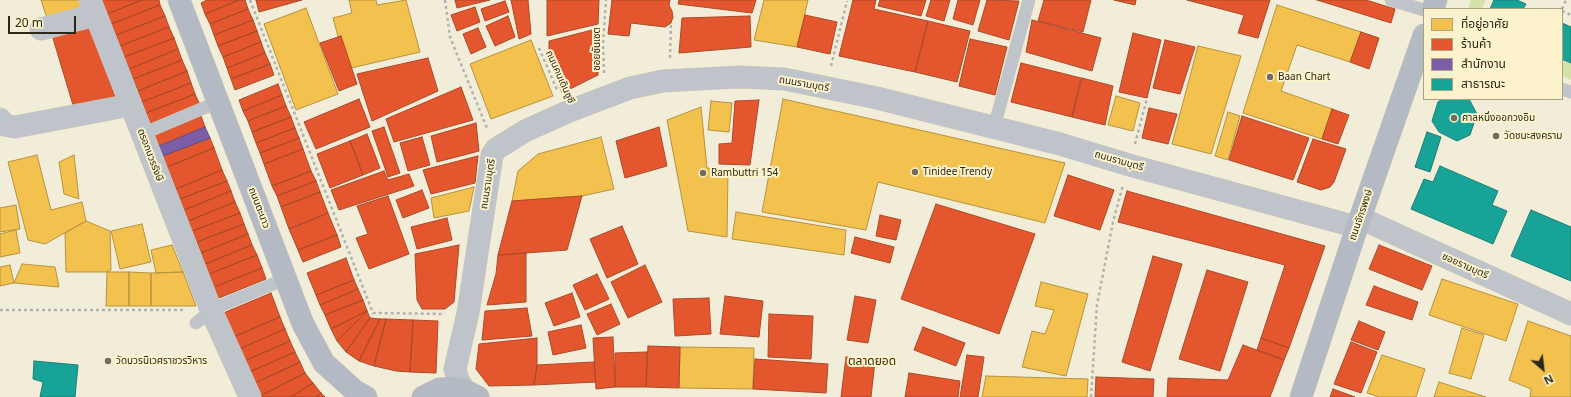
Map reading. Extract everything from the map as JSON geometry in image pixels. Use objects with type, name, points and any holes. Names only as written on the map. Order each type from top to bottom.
[{"type":"street","name":"ถนนตะนาว","points":[[179,0],[303,324],[324,363],[355,391],[366,397]]},
{"type":"street","points":[[41,29],[93,7]]},
{"type":"street","name":"ตรอกบวรรังษี","points":[[93,7],[142,134],[203,316],[250,397]]},
{"type":"street","name":"ถนนจักรพงษ์","points":[[1301,397],[1358,223],[1423,38]]},
{"type":"street","name":"ถนนรามบุตรี","points":[[471,394],[458,380],[455,369],[468,313],[492,155],[496,149],[525,131],[567,112],[630,88],[669,80],[739,77],[784,79],[877,98],[1060,144],[1129,165],[1358,223]]},
{"type":"street","points":[[0,119],[4,125],[15,127],[131,104]]},
{"type":"street","name":"ซอยรามบุตรี","points":[[1358,223],[1571,314]]},
{"type":"street","points":[[423,397],[439,389],[453,388],[471,394]]},
{"type":"lane","points":[[994,127],[1029,0]]},
{"type":"lane","points":[[1391,0],[1423,10]]},
{"type":"lane","points":[[142,134],[218,102]]},
{"type":"lane","points":[[203,316],[247,293],[285,278]]},
{"type":"path","points":[[250,0],[373,313],[448,314]]},
{"type":"path","points":[[445,0],[450,37],[496,149]]},
{"type":"path","name":"ซอยซันเซต","points":[[605,98],[603,44],[606,0]]},
{"type":"path","points":[[826,88],[847,1]]},
{"type":"path","points":[[669,80],[671,23]]},
{"type":"path","name":"ถนนคนเดินซูซี","points":[[539,48],[567,112]]},
{"type":"path","points":[[1091,397],[1097,305],[1113,222],[1147,98]]},
{"type":"path","points":[[0,310],[203,316]]},
{"type":"green space","points":[[1471,0],[1486,0],[1482,8],[1468,8]]},
{"type":"green space","points":[[1563,59],[1571,63],[1571,80],[1563,76]]},
{"type":"building: ที่อยู่อาศัย","points":[[41,0],[83,0],[86,8],[48,21]]},
{"type":"building: ที่อยู่อาศัย","points":[[349,0],[376,0],[377,5],[406,0],[420,52],[347,69],[333,18],[352,13]]},
{"type":"building: ที่อยู่อาศัย","points":[[764,0],[808,0],[797,47],[754,40]]},
{"type":"building: ที่อยู่อาศัย","name":"Baan Chart","points":[[1277,5],[1361,32],[1350,62],[1297,45],[1281,91],[1332,109],[1322,139],[1243,113]]},
{"type":"building: ที่อยู่อาศัย","points":[[306,8],[338,94],[296,110],[264,24]]},
{"type":"building: ที่อยู่อาศัย","points":[[531,40],[553,96],[491,119],[470,64]]},
{"type":"building: ที่อยู่อาศัย","points":[[1198,46],[1241,56],[1211,154],[1172,144]]},
{"type":"building: ที่อยู่อาศัย","points":[[1116,96],[1140,103],[1133,131],[1108,125]]},
{"type":"building: ที่อยู่อาศัย","name":"Tinidee Trendy","points":[[783,99],[1065,163],[1045,223],[878,182],[866,230],[762,212]]},
{"type":"building: ที่อยู่อาศัย","points":[[711,101],[732,103],[729,132],[708,130]]},
{"type":"building: ที่อยู่อาศัย","name":"Rambuttri 154","points":[[701,107],[707,168],[728,171],[727,237],[688,231],[667,120]]},
{"type":"building: ที่อยู่อาศัย","points":[[1228,112],[1240,116],[1228,160],[1215,156]]},
{"type":"building: ที่อยู่อาศัย","points":[[601,137],[614,189],[582,196],[512,201],[518,171],[538,154]]},
{"type":"building: ที่อยู่อาศัย","points":[[37,155],[51,210],[82,202],[86,221],[45,244],[28,240],[8,162]]},
{"type":"building: ที่อยู่อาศัย","points":[[74,155],[79,199],[64,194],[59,162]]},
{"type":"building: ที่อยู่อาศัย","points":[[474,187],[469,211],[434,218],[431,198]]},
{"type":"building: ที่อยู่อาศัย","points":[[16,205],[20,229],[0,232],[0,208]]},
{"type":"building: ที่อยู่อาศัย","points":[[736,212],[846,230],[844,255],[732,239]]},
{"type":"building: ที่อยู่อาศัย","points":[[86,221],[110,231],[111,270],[107,272],[66,272],[65,233]]},
{"type":"building: ที่อยู่อาศัย","points":[[142,224],[151,262],[120,269],[111,231]]},
{"type":"building: ที่อยู่อาศัย","points":[[16,230],[20,253],[0,257],[0,234]]},
{"type":"building: ที่อยู่อาศัย","points":[[172,245],[183,272],[156,273],[151,250]]},
{"type":"building: ที่อยู่อาศัย","points":[[22,264],[55,267],[59,287],[14,283]]},
{"type":"building: ที่อยู่อาศัย","points":[[10,265],[14,283],[0,286],[0,267]]},
{"type":"building: ที่อยู่อาศัย","points":[[107,272],[129,272],[129,306],[106,306]]},
{"type":"building: ที่อยู่อาศัย","points":[[129,272],[151,273],[151,306],[129,306]]},
{"type":"building: ที่อยู่อาศัย","points":[[183,272],[196,306],[151,306],[151,273]]},
{"type":"building: ที่อยู่อาศัย","points":[[1442,279],[1518,304],[1506,341],[1429,315]]},
{"type":"building: ที่อยู่อาศัย","points":[[1041,282],[1088,294],[1066,376],[1022,367],[1032,331],[1045,334],[1054,310],[1035,306]]},
{"type":"building: ที่อยู่อาศัย","points":[[1528,321],[1571,336],[1571,397],[1530,397],[1531,389],[1509,380]]},
{"type":"building: ที่อยู่อาศัย","points":[[1462,328],[1484,335],[1471,379],[1449,373]]},
{"type":"building: ที่อยู่อาศัย","points":[[680,347],[754,348],[753,389],[679,388]]},
{"type":"building: ที่อยู่อาศัย","points":[[1382,355],[1425,369],[1416,397],[1379,397],[1367,393]]},
{"type":"building: ที่อยู่อาศัย","points":[[986,376],[1088,379],[1087,397],[982,397]]},
{"type":"building: ที่อยู่อาศัย","points":[[1439,382],[1486,397],[1434,397]]},
{"type":"building: ร้านค้า","points":[[102,0],[142,0],[107,14]]},
{"type":"building: ร้านค้า","points":[[142,0],[159,0],[160,5],[111,24],[107,14]]},
{"type":"building: ร้านค้า","points":[[207,0],[239,0],[205,14],[201,3]]},
{"type":"building: ร้านค้า","points":[[239,0],[245,0],[248,9],[210,24],[205,14]]},
{"type":"building: ร้านค้า","points":[[256,0],[302,0],[259,12]]},
{"type":"building: ร้านค้า","points":[[455,0],[490,0],[457,8]]},
{"type":"building: ร้านค้า","points":[[511,0],[528,0],[531,34],[519,39]]},
{"type":"building: ร้านค้า","points":[[547,0],[599,0],[598,24],[547,36]]},
{"type":"building: ร้านค้า","points":[[612,0],[670,0],[669,5],[673,17],[671,23],[665,27],[631,23],[629,36],[608,34]]},
{"type":"building: ร้านค้า","points":[[679,0],[756,0],[752,13],[678,4]]},
{"type":"building: ร้านค้า","points":[[853,0],[876,0],[874,9],[928,21],[915,72],[839,56]]},
{"type":"building: ร้านค้า","points":[[880,0],[926,0],[921,16],[878,6]]},
{"type":"building: ร้านค้า","points":[[931,0],[950,0],[944,21],[926,16]]},
{"type":"building: ร้านค้า","points":[[958,0],[980,0],[973,25],[953,19]]},
{"type":"building: ร้านค้า","points":[[987,0],[1019,1],[1009,40],[978,31]]},
{"type":"building: ร้านค้า","points":[[1044,0],[1091,0],[1083,32],[1038,21]]},
{"type":"building: ร้านค้า","points":[[1114,0],[1136,0],[1135,5]]},
{"type":"building: ร้านค้า","points":[[1187,0],[1270,0],[1258,38],[1238,33],[1244,15]]},
{"type":"building: ร้านค้า","points":[[1317,0],[1366,0],[1395,9],[1391,23]]},
{"type":"building: ร้านค้า","points":[[505,1],[509,12],[485,21],[481,9]]},
{"type":"building: ร้านค้า","points":[[160,5],[165,16],[116,35],[111,24]]},
{"type":"building: ร้านค้า","points":[[475,7],[480,22],[457,31],[451,15]]},
{"type":"building: ร้านค้า","points":[[248,9],[253,20],[214,35],[210,24]]},
{"type":"building: ร้านค้า","points":[[805,15],[837,22],[830,54],[797,47]]},
{"type":"building: ร้านค้า","points":[[165,16],[169,27],[120,46],[116,35]]},
{"type":"building: ร้านค้า","points":[[508,16],[515,37],[495,46],[486,26]]},
{"type":"building: ร้านค้า","points":[[750,16],[751,47],[679,53],[682,18]]},
{"type":"building: ร้านค้า","points":[[253,20],[257,31],[218,46],[214,35]]},
{"type":"building: ร้านค้า","points":[[1032,20],[1101,38],[1092,71],[1026,52]]},
{"type":"building: ร้านค้า","points":[[928,21],[970,31],[957,82],[915,72]]},
{"type":"building: ร้านค้า","points":[[89,22],[115,97],[73,105],[52,35]]},
{"type":"building: ร้านค้า","points":[[169,27],[174,38],[124,57],[120,46]]},
{"type":"building: ร้านค้า","points":[[478,28],[486,47],[471,54],[463,34]]},
{"type":"building: ร้านค้า","points":[[600,28],[598,75],[562,93],[549,57],[549,41]]},
{"type":"building: ร้านค้า","points":[[257,31],[261,42],[223,57],[218,46]]},
{"type":"building: ร้านค้า","points":[[1361,32],[1379,38],[1369,69],[1350,62]]},
{"type":"building: ร้านค้า","points":[[1133,33],[1161,40],[1147,98],[1119,92]]},
{"type":"building: ร้านค้า","points":[[341,36],[357,84],[339,91],[320,43]]},
{"type":"building: ร้านค้า","points":[[174,38],[178,49],[129,69],[124,57]]},
{"type":"building: ร้านค้า","points":[[970,39],[1007,47],[995,95],[959,86]]},
{"type":"building: ร้านค้า","points":[[1165,40],[1195,47],[1180,94],[1153,88]]},
{"type":"building: ร้านค้า","points":[[261,42],[265,53],[227,68],[223,57]]},
{"type":"building: ร้านค้า","points":[[178,49],[182,60],[133,79],[129,69]]},
{"type":"building: ร้านค้า","points":[[265,53],[270,64],[231,79],[227,68]]},
{"type":"building: ร้านค้า","points":[[428,58],[438,91],[372,121],[357,74]]},
{"type":"building: ร้านค้า","points":[[182,60],[187,71],[138,91],[133,79]]},
{"type":"building: ร้านค้า","points":[[1021,63],[1081,78],[1072,117],[1011,102]]},
{"type":"building: ร้านค้า","points":[[270,64],[274,75],[235,90],[231,79]]},
{"type":"building: ร้านค้า","points":[[187,71],[191,83],[142,102],[138,91]]},
{"type":"building: ร้านค้า","points":[[1082,78],[1113,86],[1105,125],[1072,117]]},
{"type":"building: ร้านค้า","points":[[191,83],[195,94],[146,113],[142,102]]},
{"type":"building: ร้านค้า","points":[[278,84],[282,95],[243,111],[239,100]]},
{"type":"building: ร้านค้า","points":[[461,87],[473,120],[394,142],[386,119]]},
{"type":"building: ร้านค้า","points":[[195,94],[200,105],[151,124],[146,113]]},
{"type":"building: ร้านค้า","points":[[282,95],[286,106],[248,121],[243,111]]},
{"type":"building: ร้านค้า","points":[[359,99],[370,127],[316,149],[304,122]]},
{"type":"building: ร้านค้า","points":[[759,100],[750,165],[719,164],[719,144],[732,143],[735,101]]},
{"type":"building: ร้านค้า","points":[[286,106],[291,117],[252,132],[248,121]]},
{"type":"building: ร้านค้า","points":[[1149,108],[1177,114],[1168,144],[1142,138]]},
{"type":"building: ร้านค้า","points":[[1332,109],[1349,115],[1338,144],[1322,139]]},
{"type":"building: ร้านค้า","points":[[201,116],[205,127],[159,146],[154,135]]},
{"type":"building: ร้านค้า","points":[[1242,116],[1309,138],[1293,180],[1229,160]]},
{"type":"building: ร้านค้า","points":[[291,117],[295,128],[256,143],[252,132]]},
{"type":"building: ร้านค้า","points":[[476,123],[479,151],[437,162],[431,136]]},
{"type":"building: ร้านค้า","points":[[384,127],[400,173],[388,177],[372,131]]},
{"type":"building: ร้านค้า","points":[[659,127],[667,166],[625,178],[616,141]]},
{"type":"building: ร้านค้า","points":[[295,128],[299,138],[260,153],[256,143]]},
{"type":"building: ร้านค้า","points":[[367,134],[380,168],[363,175],[350,141]]},
{"type":"building: ร้านค้า","points":[[422,137],[430,165],[408,171],[400,143]]},
{"type":"building: ร้านค้า","points":[[210,138],[214,148],[167,167],[163,156]]},
{"type":"building: ร้านค้า","points":[[299,138],[303,149],[264,164],[260,153]]},
{"type":"building: ร้านค้า","points":[[1313,139],[1346,149],[1334,182],[1330,187],[1321,190],[1297,182]]},
{"type":"building: ร้านค้า","points":[[350,141],[363,175],[330,188],[317,154]]},
{"type":"building: ร้านค้า","points":[[214,148],[222,170],[176,189],[167,167]]},
{"type":"building: ร้านค้า","points":[[303,149],[311,171],[272,186],[264,164]]},
{"type":"building: ร้านค้า","points":[[478,156],[475,183],[431,194],[423,170]]},
{"type":"building: ร้านค้า","points":[[222,170],[227,181],[180,199],[176,189]]},
{"type":"building: ร้านค้า","points":[[311,171],[316,181],[277,196],[272,186]]},
{"type":"building: ร้านค้า","points":[[384,171],[388,180],[409,174],[414,186],[339,210],[331,190]]},
{"type":"building: ร้านค้า","points":[[1068,175],[1114,190],[1100,230],[1054,216]]},
{"type":"building: ร้านค้า","points":[[227,181],[231,191],[184,210],[180,199]]},
{"type":"building: ร้านค้า","points":[[316,181],[320,192],[281,207],[277,196]]},
{"type":"building: ร้านค้า","points":[[422,190],[429,208],[403,218],[396,200]]},
{"type":"building: ร้านค้า","points":[[231,191],[235,202],[188,221],[184,210]]},
{"type":"building: ร้านค้า","points":[[1127,191],[1325,246],[1289,348],[1261,338],[1285,265],[1118,222]]},
{"type":"building: ร้านค้า","points":[[320,192],[328,213],[289,229],[281,207]]},
{"type":"building: ร้านค้า","points":[[388,196],[409,254],[369,269],[356,238],[368,234],[357,206]]},
{"type":"building: ร้านค้า","points":[[582,196],[567,250],[498,255],[512,201]]},
{"type":"building: ร้านค้า","points":[[235,202],[240,213],[192,231],[188,221]]},
{"type":"building: ร้านค้า","points":[[936,204],[1035,234],[999,334],[901,299]]},
{"type":"building: ร้านค้า","points":[[240,213],[244,224],[197,242],[192,231]]},
{"type":"building: ร้านค้า","points":[[328,213],[337,235],[298,250],[289,229]]},
{"type":"building: ร้านค้า","points":[[880,215],[901,220],[896,240],[876,236]]},
{"type":"building: ร้านค้า","points":[[447,218],[452,240],[417,249],[411,227]]},
{"type":"building: ร้านค้า","points":[[244,224],[248,234],[201,253],[197,242]]},
{"type":"building: ร้านค้า","points":[[622,226],[638,264],[607,278],[590,239]]},
{"type":"building: ร้านค้า","points":[[248,234],[252,245],[205,264],[201,253]]},
{"type":"building: ร้านค้า","points":[[337,235],[341,247],[303,262],[298,250]]},
{"type":"building: ร้านค้า","points":[[855,237],[894,247],[890,263],[851,253]]},
{"type":"building: ร้านค้า","points":[[252,245],[257,255],[209,274],[205,264]]},
{"type":"building: ร้านค้า","points":[[459,245],[454,302],[445,309],[422,309],[417,300],[415,254]]},
{"type":"building: ร้านค้า","points":[[1379,245],[1432,266],[1422,290],[1369,269]]},
{"type":"building: ร้านค้า","points":[[526,253],[526,302],[487,305],[496,274],[498,255]]},
{"type":"building: ร้านค้า","points":[[257,255],[262,268],[214,287],[209,274]]},
{"type":"building: ร้านค้า","points":[[1153,256],[1182,264],[1150,371],[1122,362]]},
{"type":"building: ร้านค้า","points":[[346,258],[354,280],[316,295],[307,273]]},
{"type":"building: ร้านค้า","points":[[645,265],[662,302],[628,318],[611,282]]},
{"type":"building: ร้านค้า","points":[[262,268],[266,279],[219,298],[214,287]]},
{"type":"building: ร้านค้า","points":[[1207,270],[1248,282],[1220,371],[1179,359]]},
{"type":"building: ร้านค้า","points":[[597,274],[609,299],[585,310],[573,285]]},
{"type":"building: ร้านค้า","points":[[354,280],[358,289],[320,305],[316,295]]},
{"type":"building: ร้านค้า","points":[[1374,286],[1418,302],[1412,320],[1366,305]]},
{"type":"building: ร้านค้า","points":[[358,289],[363,300],[325,315],[320,305]]},
{"type":"building: ร้านค้า","points":[[271,293],[280,317],[231,338],[221,314]]},
{"type":"building: ร้านค้า","points":[[572,293],[580,317],[554,326],[545,303]]},
{"type":"building: ร้านค้า","points":[[725,296],[763,301],[759,337],[720,334]]},
{"type":"building: ร้านค้า","points":[[855,296],[876,300],[868,343],[847,340]]},
{"type":"building: ร้านค้า","points":[[709,298],[711,334],[675,336],[673,299]]},
{"type":"building: ร้านค้า","points":[[363,300],[367,311],[331,329],[325,315]]},
{"type":"building: ร้านค้า","points":[[611,304],[620,324],[597,335],[587,314]]},
{"type":"building: ร้านค้า","points":[[527,308],[532,336],[482,340],[485,311]]},
{"type":"building: ร้านค้า","points":[[367,311],[370,318],[346,352],[337,341]]},
{"type":"building: ร้านค้า","points":[[367,311],[337,341],[331,329]]},
{"type":"building: ร้านค้า","points":[[769,314],[813,316],[811,359],[768,357]]},
{"type":"building: ร้านค้า","points":[[280,317],[285,329],[237,350],[231,338]]},
{"type":"building: ร้านค้า","points":[[370,318],[380,319],[359,361],[346,352]]},
{"type":"building: ร้านค้า","points":[[380,319],[386,319],[374,366],[359,361]]},
{"type":"building: ร้านค้า","points":[[386,319],[413,320],[410,372],[396,371],[374,366]]},
{"type":"building: ร้านค้า","points":[[413,320],[438,321],[436,373],[410,372]]},
{"type":"building: ร้านค้า","points":[[1359,321],[1385,332],[1378,350],[1351,340]]},
{"type":"building: ร้านค้า","points":[[581,325],[586,348],[553,355],[548,332]]},
{"type":"building: ร้านค้า","points":[[923,327],[965,343],[956,366],[914,350]]},
{"type":"building: ร้านค้า","points":[[285,329],[290,341],[242,362],[237,350]]},
{"type":"building: ร้านค้า","points":[[613,337],[615,387],[596,389],[593,338]]},
{"type":"building: ร้านค้า","points":[[537,338],[537,365],[534,385],[489,386],[476,369],[479,344]]},
{"type":"building: ร้านค้า","points":[[1261,338],[1289,348],[1284,360],[1257,350]]},
{"type":"building: ร้านค้า","points":[[290,341],[295,352],[247,373],[242,362]]},
{"type":"building: ร้านค้า","points":[[1351,342],[1377,352],[1361,393],[1334,384]]},
{"type":"building: ร้านค้า","points":[[1243,345],[1284,360],[1270,397],[1167,397],[1168,378],[1228,380]]},
{"type":"building: ร้านค้า","points":[[648,346],[680,347],[679,388],[646,387]]},
{"type":"building: ร้านค้า","points":[[295,352],[300,362],[253,384],[247,373]]},
{"type":"building: ร้านค้า","points":[[647,352],[646,387],[615,387],[615,353]]},
{"type":"building: ร้านค้า","points":[[967,355],[984,357],[978,397],[960,397]]},
{"type":"building: ร้านค้า","points":[[846,357],[875,361],[871,397],[841,397]]},
{"type":"building: ร้านค้า","points":[[755,359],[828,364],[826,393],[753,389]]},
{"type":"building: ร้านค้า","points":[[300,362],[305,373],[258,397],[253,384]]},
{"type":"building: ร้านค้า","points":[[594,362],[596,382],[534,385],[537,365]]},
{"type":"building: ร้านค้า","points":[[305,373],[313,383],[291,397],[258,397]]},
{"type":"building: ร้านค้า","points":[[909,373],[960,381],[958,397],[905,397]]},
{"type":"building: ร้านค้า","points":[[1096,377],[1154,379],[1153,397],[1095,397]]},
{"type":"building: ร้านค้า","points":[[313,383],[321,393],[316,397],[291,397]]},
{"type":"building: ร้านค้า","points":[[1333,389],[1355,397],[1330,397]]},
{"type":"building: ร้านค้า","points":[[321,393],[325,397],[316,397]]},
{"type":"building: สำนักงาน","points":[[205,127],[210,138],[163,156],[159,146]]},
{"type":"building: สาธารณะ","points":[[1494,0],[1517,0],[1526,4],[1524,8],[1490,8]]},
{"type":"building: สาธารณะ","points":[[1563,23],[1571,27],[1571,63],[1563,59]]},
{"type":"building: สาธารณะ","name":"ศาลหนึ่งออกวงอิม","points":[[1441,100],[1470,100],[1477,114],[1470,135],[1457,141],[1439,132],[1432,121],[1438,102]]},
{"type":"building: สาธารณะ","points":[[1427,132],[1441,137],[1430,172],[1415,167]]},
{"type":"building: สาธารณะ","points":[[1440,166],[1498,191],[1492,205],[1507,211],[1493,244],[1411,209],[1424,179],[1433,182]]},
{"type":"building: สาธารณะ","points":[[1531,210],[1571,227],[1571,281],[1511,256]]},
{"type":"building: สาธารณะ","points":[[34,361],[78,365],[75,397],[40,397],[43,382],[33,379]]},
{"type":"place","name":"Baan Chart","points":[[1270,77]]},
{"type":"place","name":"ศาลหนึ่งออกวงอิม","points":[[1454,118]]},
{"type":"place","name":"วัดชนะสงคราม","points":[[1496,136]]},
{"type":"place","name":"Tinidee Trendy","points":[[915,172]]},
{"type":"place","name":"Rambuttri 154","points":[[703,173]]},
{"type":"place","name":"วัดบวรนิเวศราชวรวิหาร","points":[[108,361]]},
{"type":"district","name":"ตลาดยอด","points":[[872,362]]}]
